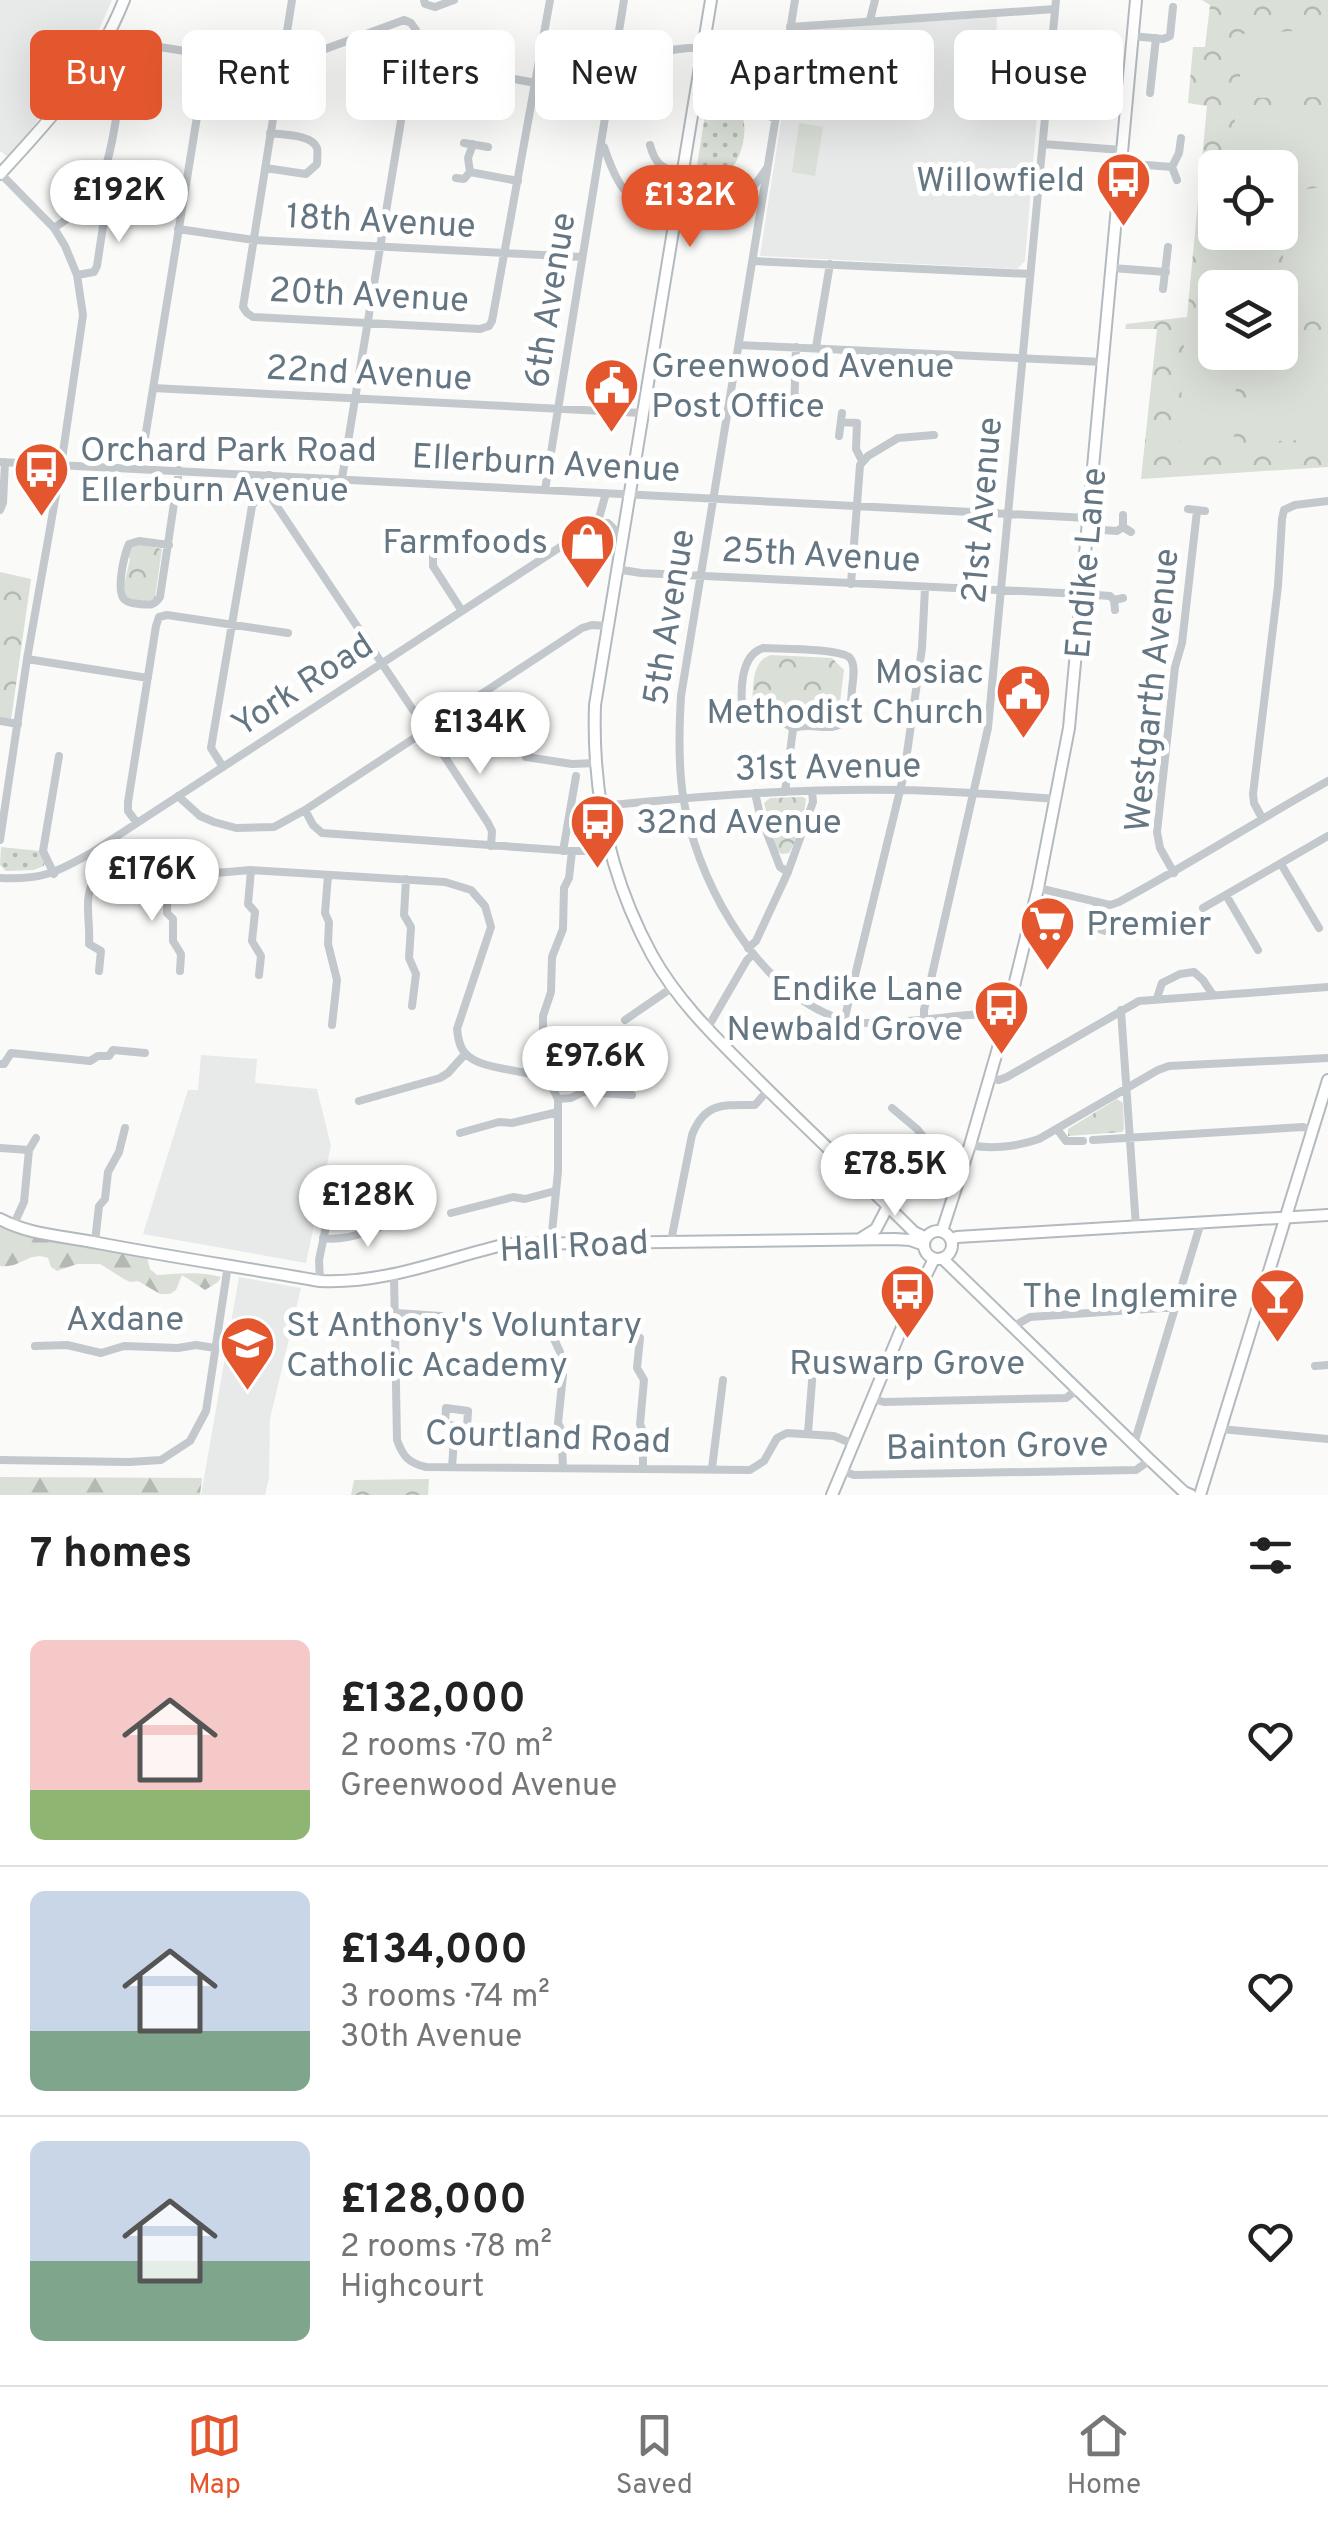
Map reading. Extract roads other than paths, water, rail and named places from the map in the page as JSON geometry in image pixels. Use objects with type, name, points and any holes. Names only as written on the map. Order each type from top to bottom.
[{"type":"street","points":[[0,839],[83,315],[77,276],[66,246],[54,228],[0,174],[65,103],[95,60],[124,0]]},
{"type":"street","points":[[287,30],[292,0]]},
{"type":"street","points":[[424,2],[435,7],[454,0]]},
{"type":"street","points":[[545,30],[550,0]]},
{"type":"street","name":"6th Avenue","points":[[620,30],[624,0]]},
{"type":"street","points":[[706,30],[711,0]]},
{"type":"street","name":"5th Avenue","points":[[790,30],[795,0]]},
{"type":"street","points":[[870,20],[875,0]]},
{"type":"street","name":"Endike Lane","points":[[942,1231],[1006,1014],[1038,888],[1070,728],[1136,0]]},
{"type":"street","points":[[790,27],[1056,4]]},
{"type":"street","name":"21st Avenue","points":[[1053,30],[1056,4]]},
{"type":"street","points":[[1132,36],[1170,36],[1173,7]]},
{"type":"street","points":[[326,49],[404,20],[416,30],[342,478]]},
{"type":"street","points":[[1150,93],[1156,38]]},
{"type":"street","points":[[54,228],[92,198],[106,169],[126,50],[134,44],[182,52]]},
{"type":"street","points":[[505,255],[535,88]]},
{"type":"street","points":[[693,106],[596,705],[601,806],[608,846],[632,913],[653,957],[707,1029],[925,1241],[928,1256],[938,1259],[1014,1326],[1150,1460],[1192,1495]]},
{"type":"street","points":[[140,468],[196,120]]},
{"type":"street","points":[[254,240],[272,120]]},
{"type":"street","name":"6th Avenue","points":[[545,490],[606,120]]},
{"type":"street","name":"5th Avenue","points":[[776,120],[681,696],[684,798],[696,844],[714,889],[751,951],[783,987],[844,1022],[1006,1014]]},
{"type":"street","name":"21st Avenue","points":[[924,1020],[988,728],[1045,120]]},
{"type":"street","points":[[264,168],[306,174],[316,164],[318,150],[308,139],[270,133]]},
{"type":"street","points":[[1172,168],[1180,153],[1181,138]]},
{"type":"street","points":[[602,142],[616,180],[635,202],[658,216]]},
{"type":"street","points":[[456,178],[464,179],[470,172],[468,144],[488,147]]},
{"type":"street","points":[[1043,144],[1122,150]]},
{"type":"street","points":[[650,145],[659,166],[682,172]]},
{"type":"street","points":[[1121,163],[1172,168]]},
{"type":"street","points":[[688,221],[718,214],[732,206],[769,164]]},
{"type":"street","points":[[1172,168],[1177,180]]},
{"type":"street","points":[[470,172],[518,181]]},
{"type":"street","points":[[597,178],[613,174]]},
{"type":"street","points":[[747,193],[763,200]]},
{"type":"street","points":[[77,276],[94,272],[97,266],[105,213],[92,198]]},
{"type":"street","name":"18th Avenue","points":[[178,229],[254,240],[582,258]]},
{"type":"street","name":"20th Avenue","points":[[254,240],[243,306],[246,314],[368,324],[480,330],[489,326],[505,255]]},
{"type":"street","points":[[1164,289],[1168,247]]},
{"type":"street","points":[[753,261],[1030,274]]},
{"type":"street","points":[[816,348],[830,264]]},
{"type":"street","points":[[1112,268],[1166,272]]},
{"type":"street","points":[[739,345],[1104,362]]},
{"type":"street","points":[[794,416],[796,347]]},
{"type":"street","name":"22nd Avenue","points":[[153,388],[642,413]]},
{"type":"street","points":[[839,436],[841,417],[857,423],[856,450],[862,461]]},
{"type":"street","points":[[850,584],[862,461],[898,438],[934,435]]},
{"type":"street","points":[[0,510],[3,462]]},
{"type":"street","name":"Ellerburn Avenue","points":[[3,462],[1008,513],[1117,531],[1127,530],[1123,515]]},
{"type":"street","points":[[169,545],[139,541],[129,544],[120,590],[123,598],[150,606],[160,597],[169,545],[179,470]]},
{"type":"street","points":[[269,474],[268,493],[414,710]]},
{"type":"street","points":[[223,768],[211,748],[252,506],[268,493]]},
{"type":"street","points":[[606,493],[596,521],[608,523],[622,537]]},
{"type":"street","points":[[1262,818],[1253,794],[1278,586],[1282,518],[1284,510],[1295,505],[1328,501]]},
{"type":"street","name":"Westgarth Avenue","points":[[1174,873],[1160,848],[1157,832],[1197,510]]},
{"type":"street","name":"York Road","points":[[0,878],[54,874],[91,853],[384,664],[596,521]]},
{"type":"street","points":[[433,557],[432,566],[462,611]]},
{"type":"street","name":"25th Avenue","points":[[616,569],[1083,594],[1110,596],[1117,603]]},
{"type":"street","points":[[844,1022],[900,790],[922,648],[925,588]]},
{"type":"street","points":[[137,822],[128,810],[128,802],[159,617],[168,615],[288,634]]},
{"type":"street","points":[[178,796],[200,816],[214,822],[254,829],[274,827],[582,628],[607,626]]},
{"type":"street","points":[[785,792],[793,729],[800,724],[834,727],[844,722],[849,712],[853,662],[850,658],[838,653],[763,648],[752,651],[747,660],[744,714],[754,720],[785,723],[793,729]]},
{"type":"street","points":[[27,659],[148,678]]},
{"type":"street","points":[[0,722],[18,724]]},
{"type":"street","points":[[425,726],[488,823],[492,846]]},
{"type":"street","points":[[54,874],[44,852],[59,756]]},
{"type":"street","points":[[526,756],[596,764]]},
{"type":"street","points":[[536,1074],[543,1016],[551,992],[552,957],[564,929],[564,888],[578,781]]},
{"type":"street","points":[[1038,888],[1097,903],[1119,902],[1328,781]]},
{"type":"street","name":"31st Avenue","points":[[601,806],[755,793],[900,790],[1057,799]]},
{"type":"street","points":[[707,1029],[748,960],[788,872],[813,802],[812,792]]},
{"type":"street","points":[[755,793],[780,867],[788,872]]},
{"type":"street","points":[[304,810],[322,833],[568,851],[608,846]]},
{"type":"street","points":[[1202,908],[1328,836]]},
{"type":"street","points":[[91,853],[101,870],[119,881],[251,870],[406,879],[459,884],[471,890],[485,906],[490,928],[457,1030],[465,1054],[536,1074],[550,1083],[558,1099],[551,1242]]},
{"type":"street","points":[[1281,864],[1318,928]]},
{"type":"street","points":[[100,971],[102,951],[89,944],[86,910],[91,881],[101,870]]},
{"type":"street","points":[[251,870],[248,904],[254,912],[252,942],[261,956],[259,975]]},
{"type":"street","points":[[328,875],[325,914],[337,980],[332,1025]]},
{"type":"street","points":[[168,877],[167,913],[173,919],[172,941],[181,954],[180,971]]},
{"type":"street","points":[[406,879],[404,915],[411,927],[409,958],[416,974],[412,1006]]},
{"type":"street","points":[[1226,895],[1254,948]]},
{"type":"street","points":[[1097,903],[1091,926],[1105,931]]},
{"type":"street","points":[[1158,998],[1162,983],[1194,972],[1213,995]]},
{"type":"street","points":[[625,1020],[673,987]]},
{"type":"street","points":[[989,1078],[1007,1077],[1139,1000],[1328,988]]},
{"type":"street","points":[[1122,1010],[1136,1227]]},
{"type":"street","points":[[0,1064],[12,1053],[90,1061],[109,1056],[113,1050],[146,1053]]},
{"type":"street","points":[[359,1101],[440,1078],[465,1054]]},
{"type":"street","points":[[970,1145],[980,1148],[1026,1144],[1168,1066],[1328,1058]]},
{"type":"street","points":[[1200,1495],[1328,1080]]},
{"type":"street","points":[[672,1241],[698,1120],[707,1111],[722,1106],[755,1104],[768,1090]]},
{"type":"street","points":[[558,1099],[583,1092],[632,1094]]},
{"type":"street","points":[[892,1108],[917,1129],[939,1156],[963,1164]]},
{"type":"street","points":[[460,1134],[499,1122],[512,1123],[558,1112]]},
{"type":"street","points":[[1057,1129],[1066,1141],[1328,1125]]},
{"type":"street","points":[[95,1242],[99,1206],[106,1199],[108,1172],[120,1152],[125,1128]]},
{"type":"street","points":[[14,1226],[24,1202],[29,1150],[36,1138]]},
{"type":"street","points":[[0,1148],[29,1150]]},
{"type":"street","points":[[320,1281],[319,1260],[337,1174]]},
{"type":"street","points":[[451,1213],[513,1196],[525,1199],[556,1191]]},
{"type":"street","points":[[860,1240],[876,1229],[888,1206]]},
{"type":"street","points":[[832,1495],[913,1301],[938,1259],[949,1254],[951,1240],[956,1236],[1328,1215]]},
{"type":"street","points":[[323,1238],[335,1240],[407,1216]]},
{"type":"street","name":"Hall Road","points":[[0,1219],[14,1226],[95,1242],[343,1282],[394,1276],[507,1244],[925,1241]]},
{"type":"street","points":[[1134,1444],[1201,1222]]},
{"type":"street","points":[[925,1241],[930,1233],[942,1231],[951,1240]]},
{"type":"street","points":[[0,1460],[161,1460],[190,1441],[206,1411],[228,1265]]},
{"type":"street","name":"Courtland Road","points":[[394,1276],[397,1440],[402,1454],[411,1463],[426,1467],[750,1470],[764,1461],[776,1438],[808,1433]]},
{"type":"street","points":[[1014,1326],[1030,1318],[1177,1306]]},
{"type":"street","points":[[396,1313],[442,1316],[453,1327]]},
{"type":"street","points":[[640,1338],[644,1467]]},
{"type":"street","points":[[554,1340],[563,1375],[558,1422],[562,1429],[562,1467]]},
{"type":"street","name":"Axdane","points":[[34,1346],[68,1345],[101,1353],[124,1346],[216,1348]]},
{"type":"street","points":[[814,1355],[808,1433],[834,1436],[853,1444]]},
{"type":"street","points":[[1315,1366],[1328,1365]]},
{"type":"street","points":[[712,1468],[723,1380]]},
{"type":"street","points":[[873,1399],[884,1402],[1066,1398],[1077,1390]]},
{"type":"street","points":[[452,1467],[454,1426]]},
{"type":"street","points":[[1220,1429],[1328,1439]]},
{"type":"street","name":"Bainton Grove","points":[[842,1471],[854,1475],[1136,1470],[1150,1460]]},
{"type":"place","name":"Willowfield","points":[[1124,228]]},
{"type":"place","name":"Greenwood Avenue Post Office","points":[[612,434]]},
{"type":"place","name":"Orchard Park Road Ellerburn Avenue","points":[[41,518]]},
{"type":"place","name":"Farmfoods","points":[[587,590]]},
{"type":"place","name":"Mosiac Methodist Church","points":[[1023,740]]},
{"type":"place","name":"32nd Avenue","points":[[597,870]]},
{"type":"place","name":"Premier","points":[[1047,972]]},
{"type":"place","name":"Endike Lane Newbald Grove","points":[[1002,1057]]},
{"type":"place","name":"Ruswarp Grove","points":[[907,1340]]},
{"type":"place","name":"The Inglemire","points":[[1277,1344]]},
{"type":"place","name":"St Anthony's Voluntary Catholic Academy","points":[[247,1393]]}]
